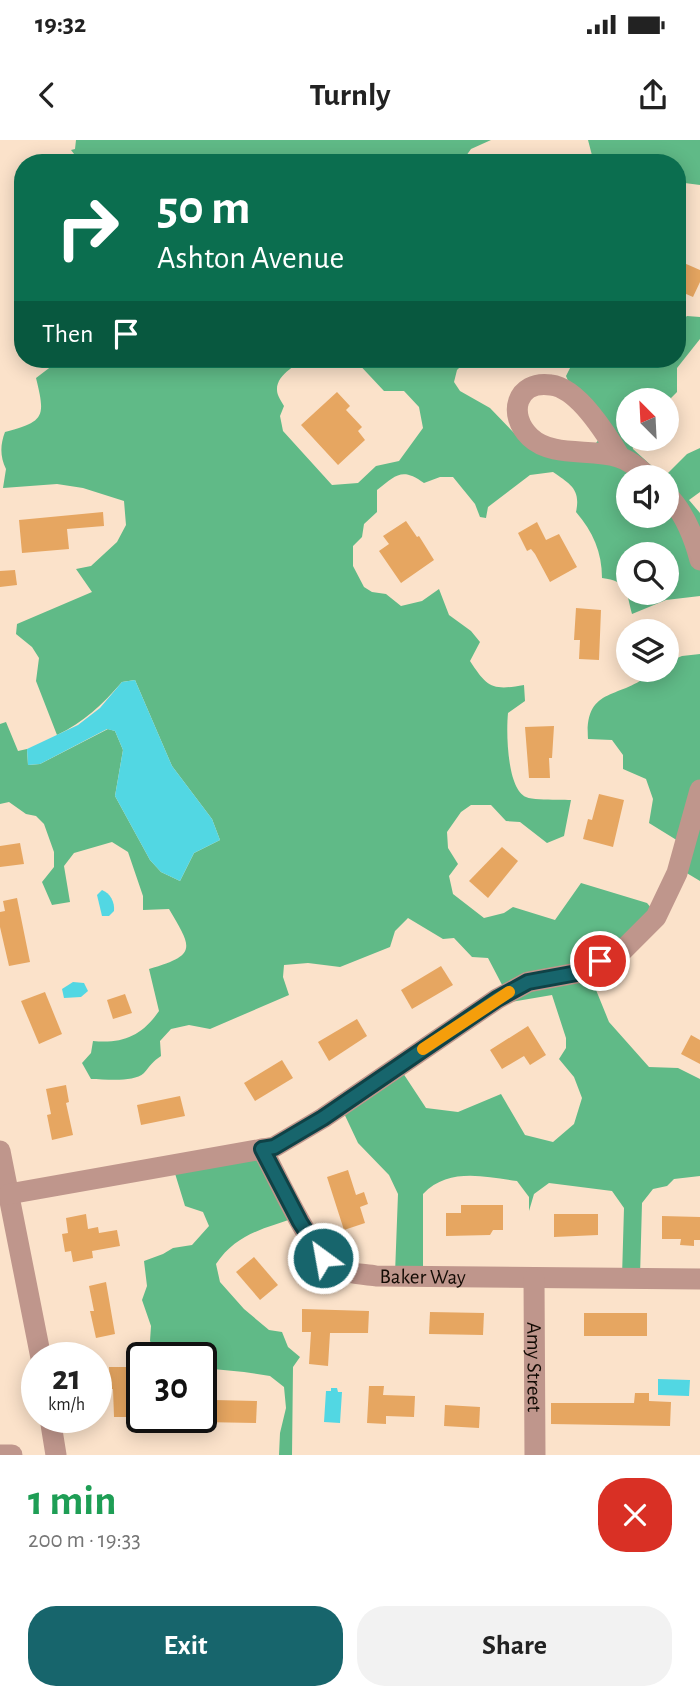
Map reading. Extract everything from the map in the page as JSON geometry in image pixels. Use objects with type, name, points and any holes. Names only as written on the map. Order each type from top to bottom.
[{"type":"street","points":[[620,457],[589,412],[558,386],[540,383],[526,390],[519,399],[517,413],[520,425],[532,439],[555,449],[620,457],[634,465]]},
{"type":"street","points":[[679,512],[695,541],[700,560]]},
{"type":"street","points":[[9,1195],[274,1147],[323,1118],[497,999],[528,982],[577,973],[623,950],[656,917],[677,873],[700,790]]},
{"type":"street","name":"Baker Way","points":[[262,1149],[300,1222],[323,1258],[337,1269],[376,1276],[700,1279]]},
{"type":"street","points":[[0,1151],[38,1342]]},
{"type":"street","name":"Amy Street","points":[[534,1279],[535,1455]]},
{"type":"street","points":[[52,1433],[56,1455]]},
{"type":"street","points":[[0,1455],[12,1455]]},
{"type":"green space","points":[[76,140],[491,140],[471,149],[467,154],[74,154],[71,150],[75,149]]},
{"type":"green space","points":[[588,140],[700,140],[700,185],[686,183],[686,154],[592,154]]},
{"type":"green space","points":[[686,317],[700,317],[700,339],[686,357]]},
{"type":"green space","points":[[49,368],[292,368],[280,379],[277,390],[284,406],[280,416],[283,431],[332,485],[358,483],[376,466],[399,461],[423,428],[419,407],[404,391],[384,391],[362,368],[459,368],[454,382],[460,391],[490,408],[518,437],[587,454],[609,427],[574,394],[566,376],[570,368],[677,368],[677,388],[616,388],[616,452],[636,452],[651,465],[616,465],[616,528],[679,528],[679,465],[676,465],[687,454],[700,448],[700,492],[689,500],[700,513],[700,596],[679,598],[679,542],[616,542],[616,582],[602,578],[595,543],[576,512],[575,492],[553,472],[530,475],[488,507],[486,518],[480,517],[475,504],[453,477],[440,477],[424,483],[410,475],[394,477],[377,490],[377,512],[364,524],[362,537],[353,546],[353,566],[364,587],[372,592],[386,594],[401,606],[422,601],[439,589],[449,615],[471,631],[480,642],[470,661],[481,677],[497,687],[524,685],[525,701],[508,713],[507,722],[511,772],[520,792],[530,798],[571,800],[564,836],[547,843],[520,822],[506,821],[491,805],[471,805],[461,812],[447,832],[448,848],[458,864],[449,876],[453,894],[484,918],[504,913],[513,907],[555,920],[581,883],[647,903],[652,909],[615,978],[594,985],[609,1022],[649,1067],[678,1068],[700,1079],[700,1176],[674,1179],[667,1186],[653,1189],[642,1203],[640,1277],[622,1277],[624,1208],[612,1191],[549,1183],[534,1194],[529,1211],[529,1197],[517,1181],[480,1176],[444,1180],[423,1194],[423,1274],[395,1274],[398,1194],[389,1175],[358,1143],[341,1107],[399,1067],[426,1108],[458,1112],[501,1094],[525,1135],[553,1142],[574,1124],[582,1098],[574,1077],[559,1059],[566,1048],[566,1038],[552,995],[511,1002],[488,958],[472,957],[454,938],[443,939],[408,918],[395,931],[390,947],[340,967],[308,963],[284,965],[283,977],[289,995],[210,1029],[189,1025],[171,1029],[160,1041],[161,1056],[139,1076],[119,1080],[91,1079],[82,1063],[91,1053],[93,1041],[122,1039],[146,1027],[159,1011],[149,969],[183,954],[186,941],[169,909],[143,910],[143,896],[128,852],[112,842],[74,853],[64,866],[70,902],[52,905],[42,882],[54,867],[54,852],[44,824],[36,816],[26,814],[9,802],[0,804],[0,724],[6,722],[18,751],[27,749],[28,765],[40,764],[108,729],[115,731],[123,750],[115,796],[150,860],[161,872],[180,881],[194,853],[220,840],[212,819],[172,766],[135,680],[122,682],[92,712],[57,735],[36,681],[39,658],[32,647],[16,634],[17,624],[92,592],[76,569],[91,566],[117,542],[126,525],[124,501],[83,488],[57,484],[3,488],[6,469],[2,455],[3,437],[5,432],[28,425],[39,416],[41,402],[36,378]]},
{"type":"green space","points":[[630,605],[654,605],[632,614]]},
{"type":"green space","points":[[700,654],[700,881],[680,869],[683,844],[649,823],[653,799],[646,779],[623,769],[623,755],[612,740],[588,739],[588,721],[599,701],[638,682],[679,682],[679,657]]},
{"type":"green space","points":[[249,1150],[297,1217],[242,1239],[216,1264],[220,1282],[244,1309],[269,1330],[282,1332],[288,1347],[300,1357],[293,1367],[292,1455],[279,1455],[280,1433],[286,1408],[284,1387],[270,1376],[217,1369],[217,1342],[150,1341],[151,1326],[142,1300],[147,1286],[144,1261],[173,1248],[192,1245],[209,1226],[203,1212],[185,1206],[173,1167]]},
{"type":"water","points":[[135,680],[172,766],[212,819],[220,840],[194,853],[180,881],[161,872],[150,860],[115,796],[123,750],[115,731],[107,729],[40,764],[28,765],[27,749],[78,725],[100,708],[122,682]]},
{"type":"water","points":[[102,890],[110,896],[114,904],[114,911],[109,916],[102,916],[97,895]]},
{"type":"water","points":[[73,982],[84,983],[88,991],[81,997],[64,998],[62,989]]},
{"type":"water","points":[[658,1379],[690,1380],[689,1396],[658,1395]]},
{"type":"water","points":[[331,1388],[342,1392],[340,1423],[324,1422],[326,1391],[331,1391]]},
{"type":"building","points":[[686,264],[700,270],[700,282],[693,297],[686,294]]},
{"type":"building","points":[[337,392],[350,406],[346,410],[362,427],[358,431],[365,440],[338,465],[301,425]]},
{"type":"building","points":[[103,512],[104,526],[67,529],[69,549],[22,553],[19,520]]},
{"type":"building","points":[[406,521],[434,560],[401,583],[379,551],[389,544],[383,536]]},
{"type":"building","points":[[537,522],[546,540],[559,534],[577,567],[550,582],[535,554],[531,549],[527,551],[518,533]]},
{"type":"building","points":[[15,570],[17,585],[0,587],[0,571]]},
{"type":"building","points":[[576,608],[601,610],[599,660],[579,659],[580,640],[574,640]]},
{"type":"building","points":[[554,726],[552,758],[549,758],[550,778],[529,778],[525,727]]},
{"type":"building","points":[[599,794],[624,800],[613,847],[583,839],[588,819],[592,820]]},
{"type":"building","points":[[20,843],[24,864],[0,867],[0,846]]},
{"type":"building","points":[[502,847],[518,861],[488,898],[469,881]]},
{"type":"building","points":[[17,898],[30,962],[9,966],[0,927],[0,912],[5,911],[3,901]]},
{"type":"building","points":[[441,966],[453,985],[412,1009],[401,990]]},
{"type":"building","points":[[45,992],[62,1034],[39,1044],[21,1001]]},
{"type":"building","points":[[125,994],[132,1013],[113,1019],[107,1000]]},
{"type":"building","points":[[357,1019],[367,1036],[329,1061],[318,1042]]},
{"type":"building","points":[[528,1026],[546,1055],[530,1065],[524,1056],[502,1069],[490,1050]]},
{"type":"building","points":[[691,1035],[700,1040],[700,1064],[681,1054]]},
{"type":"building","points":[[282,1060],[293,1078],[255,1101],[244,1083]]},
{"type":"building","points":[[66,1085],[69,1102],[66,1103],[73,1135],[52,1140],[46,1089]]},
{"type":"building","points":[[180,1096],[185,1116],[141,1125],[137,1105]]},
{"type":"building","points":[[348,1170],[356,1195],[364,1192],[368,1204],[360,1207],[365,1223],[344,1230],[327,1177]]},
{"type":"building","points":[[461,1205],[503,1205],[503,1230],[493,1230],[490,1235],[446,1236],[446,1213],[461,1213]]},
{"type":"building","points":[[86,1214],[88,1229],[98,1227],[99,1233],[117,1230],[120,1246],[92,1251],[93,1258],[73,1262],[71,1251],[65,1252],[62,1234],[68,1233],[66,1218]]},
{"type":"building","points":[[554,1214],[598,1214],[598,1235],[554,1237]]},
{"type":"building","points":[[662,1216],[700,1217],[700,1240],[694,1240],[694,1246],[680,1245],[681,1239],[662,1239]]},
{"type":"building","points":[[254,1257],[278,1285],[260,1300],[236,1272]]},
{"type":"building","points":[[106,1282],[115,1334],[96,1338],[90,1311],[94,1311],[89,1286]]},
{"type":"building","points":[[302,1309],[369,1311],[368,1333],[330,1333],[328,1366],[309,1364],[311,1332],[302,1332]]},
{"type":"building","points":[[430,1312],[484,1313],[483,1335],[429,1334]]},
{"type":"building","points":[[584,1313],[647,1313],[647,1336],[584,1336]]},
{"type":"building","points":[[112,1367],[126,1367],[126,1417],[114,1417]]},
{"type":"building","points":[[369,1386],[384,1386],[383,1395],[415,1396],[414,1417],[386,1416],[386,1424],[367,1423]]},
{"type":"building","points":[[635,1393],[649,1393],[649,1401],[671,1402],[670,1426],[551,1424],[551,1403],[634,1403]]},
{"type":"building","points":[[217,1400],[257,1401],[256,1423],[217,1422]]},
{"type":"building","points":[[445,1405],[480,1407],[479,1428],[444,1426]]},
{"type":"slow traffic","points":[[423,1049],[509,992]]},
{"type":"route","points":[[323,1258],[300,1222],[262,1149],[274,1147],[323,1118],[497,999],[528,982],[577,973],[600,961]]}]
